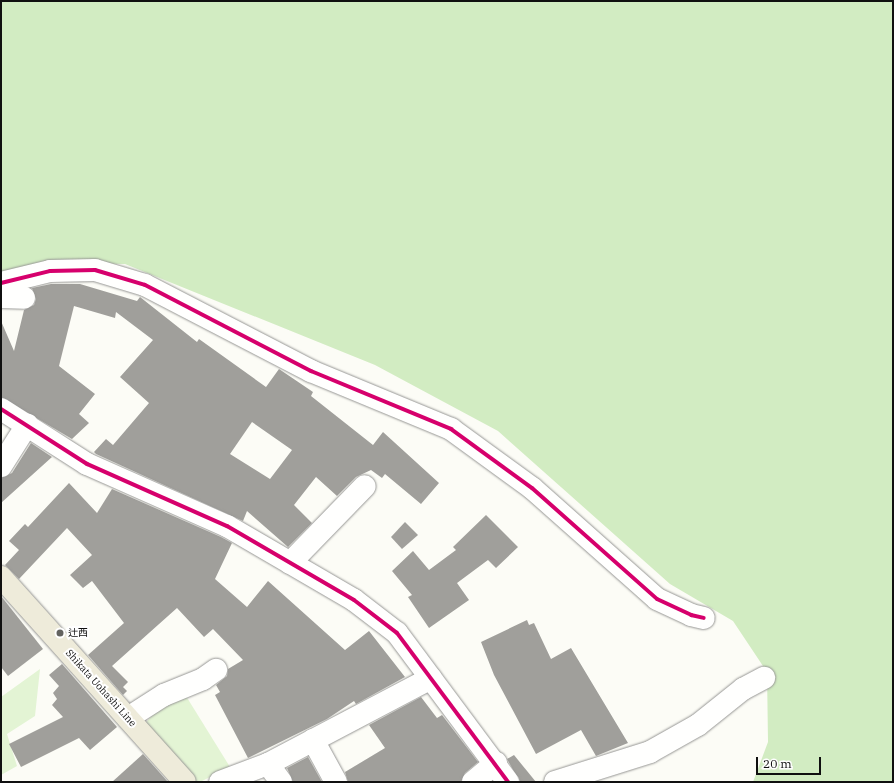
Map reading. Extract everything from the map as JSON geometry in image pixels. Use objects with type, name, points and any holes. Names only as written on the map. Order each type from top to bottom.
[{"type":"main road","name":"Shikata Uohashi Line","points":[[1,577],[185,782]]},
{"type":"street","points":[[1,283],[50,271],[95,270],[145,285],[311,371],[451,429],[532,488],[657,599],[691,615],[704,618]]},
{"type":"street","points":[[1,297],[24,298]]},
{"type":"street","points":[[1,409],[87,464],[227,526],[354,600],[397,633],[496,763],[508,782]]},
{"type":"street","points":[[1,466],[27,425]]},
{"type":"street","points":[[290,563],[365,486]]},
{"type":"street","points":[[128,718],[164,695],[203,679],[216,670]]},
{"type":"street","points":[[220,782],[268,764],[431,678]]},
{"type":"street","points":[[555,782],[650,752],[698,725],[743,689],[764,678]]},
{"type":"street","points":[[313,740],[336,782]]},
{"type":"street","points":[[473,782],[496,763]]},
{"type":"street","points":[[268,764],[281,782]]},
{"type":"green space","points":[[1,1],[893,1],[893,782],[753,782],[768,742],[767,672],[733,621],[670,584],[498,431],[375,365],[125,264],[46,263],[1,274]]},
{"type":"green space","points":[[40,669],[35,716],[7,734],[17,766],[1,775],[1,697]]},
{"type":"green space","points":[[186,696],[230,767],[200,782],[195,782],[143,726],[154,713],[175,697]]},
{"type":"building","points":[[51,284],[80,284],[137,301],[140,297],[197,342],[199,339],[266,387],[279,369],[313,392],[311,396],[373,445],[383,432],[439,483],[421,504],[385,474],[382,478],[371,470],[356,477],[337,496],[316,477],[294,505],[312,523],[288,547],[247,511],[243,521],[94,452],[106,439],[113,445],[149,403],[120,377],[153,340],[116,312],[115,318],[74,306],[59,366],[95,394],[79,414],[89,423],[72,439],[1,397],[1,321],[14,351],[24,310],[34,305],[36,299],[32,288]],"holes":[[[252,422],[292,450],[270,479],[230,454]]]},
{"type":"building","points":[[31,443],[52,457],[1,503],[1,478],[12,473]]},
{"type":"building","points":[[69,483],[97,513],[112,489],[232,543],[215,579],[247,607],[268,581],[345,650],[369,631],[405,677],[356,704],[354,701],[327,719],[248,758],[215,695],[220,692],[216,685],[227,676],[228,669],[243,660],[213,629],[204,637],[177,608],[112,666],[128,682],[123,687],[127,691],[123,695],[88,655],[124,623],[92,581],[83,588],[70,575],[92,555],[67,528],[19,579],[5,565],[19,550],[9,541],[25,524],[28,527]]},
{"type":"building","points":[[486,515],[518,547],[496,568],[488,560],[457,583],[469,600],[429,628],[408,597],[412,595],[392,571],[413,551],[429,570],[456,550],[453,547]]},
{"type":"building","points":[[405,522],[418,535],[402,549],[391,537]]},
{"type":"building","points":[[1,596],[43,649],[8,676],[1,667]]},
{"type":"building","points":[[527,620],[529,625],[534,623],[551,659],[571,648],[628,743],[596,756],[581,730],[536,754],[494,675],[481,642]]},
{"type":"building","points":[[62,664],[117,727],[90,750],[79,738],[21,767],[9,744],[63,717],[52,705],[57,699],[53,693],[59,686],[49,675]]},
{"type":"building","points":[[421,697],[437,718],[442,715],[478,762],[465,773],[461,782],[348,782],[345,772],[385,748],[369,725]]},
{"type":"building","points":[[143,754],[168,782],[112,782]]},
{"type":"building","points":[[514,755],[536,782],[520,782],[507,759]]},
{"type":"building","points":[[308,757],[322,782],[293,782],[287,768]]},
{"type":"cycle path","points":[[1,283],[50,271],[95,270],[145,285],[311,371],[451,429],[532,488],[657,599],[691,615],[704,618]]},
{"type":"cycle path","points":[[1,409],[87,464],[227,526],[354,600],[397,633],[508,782]]},
{"type":"place","name":"辻西","points":[[60,633]]}]
